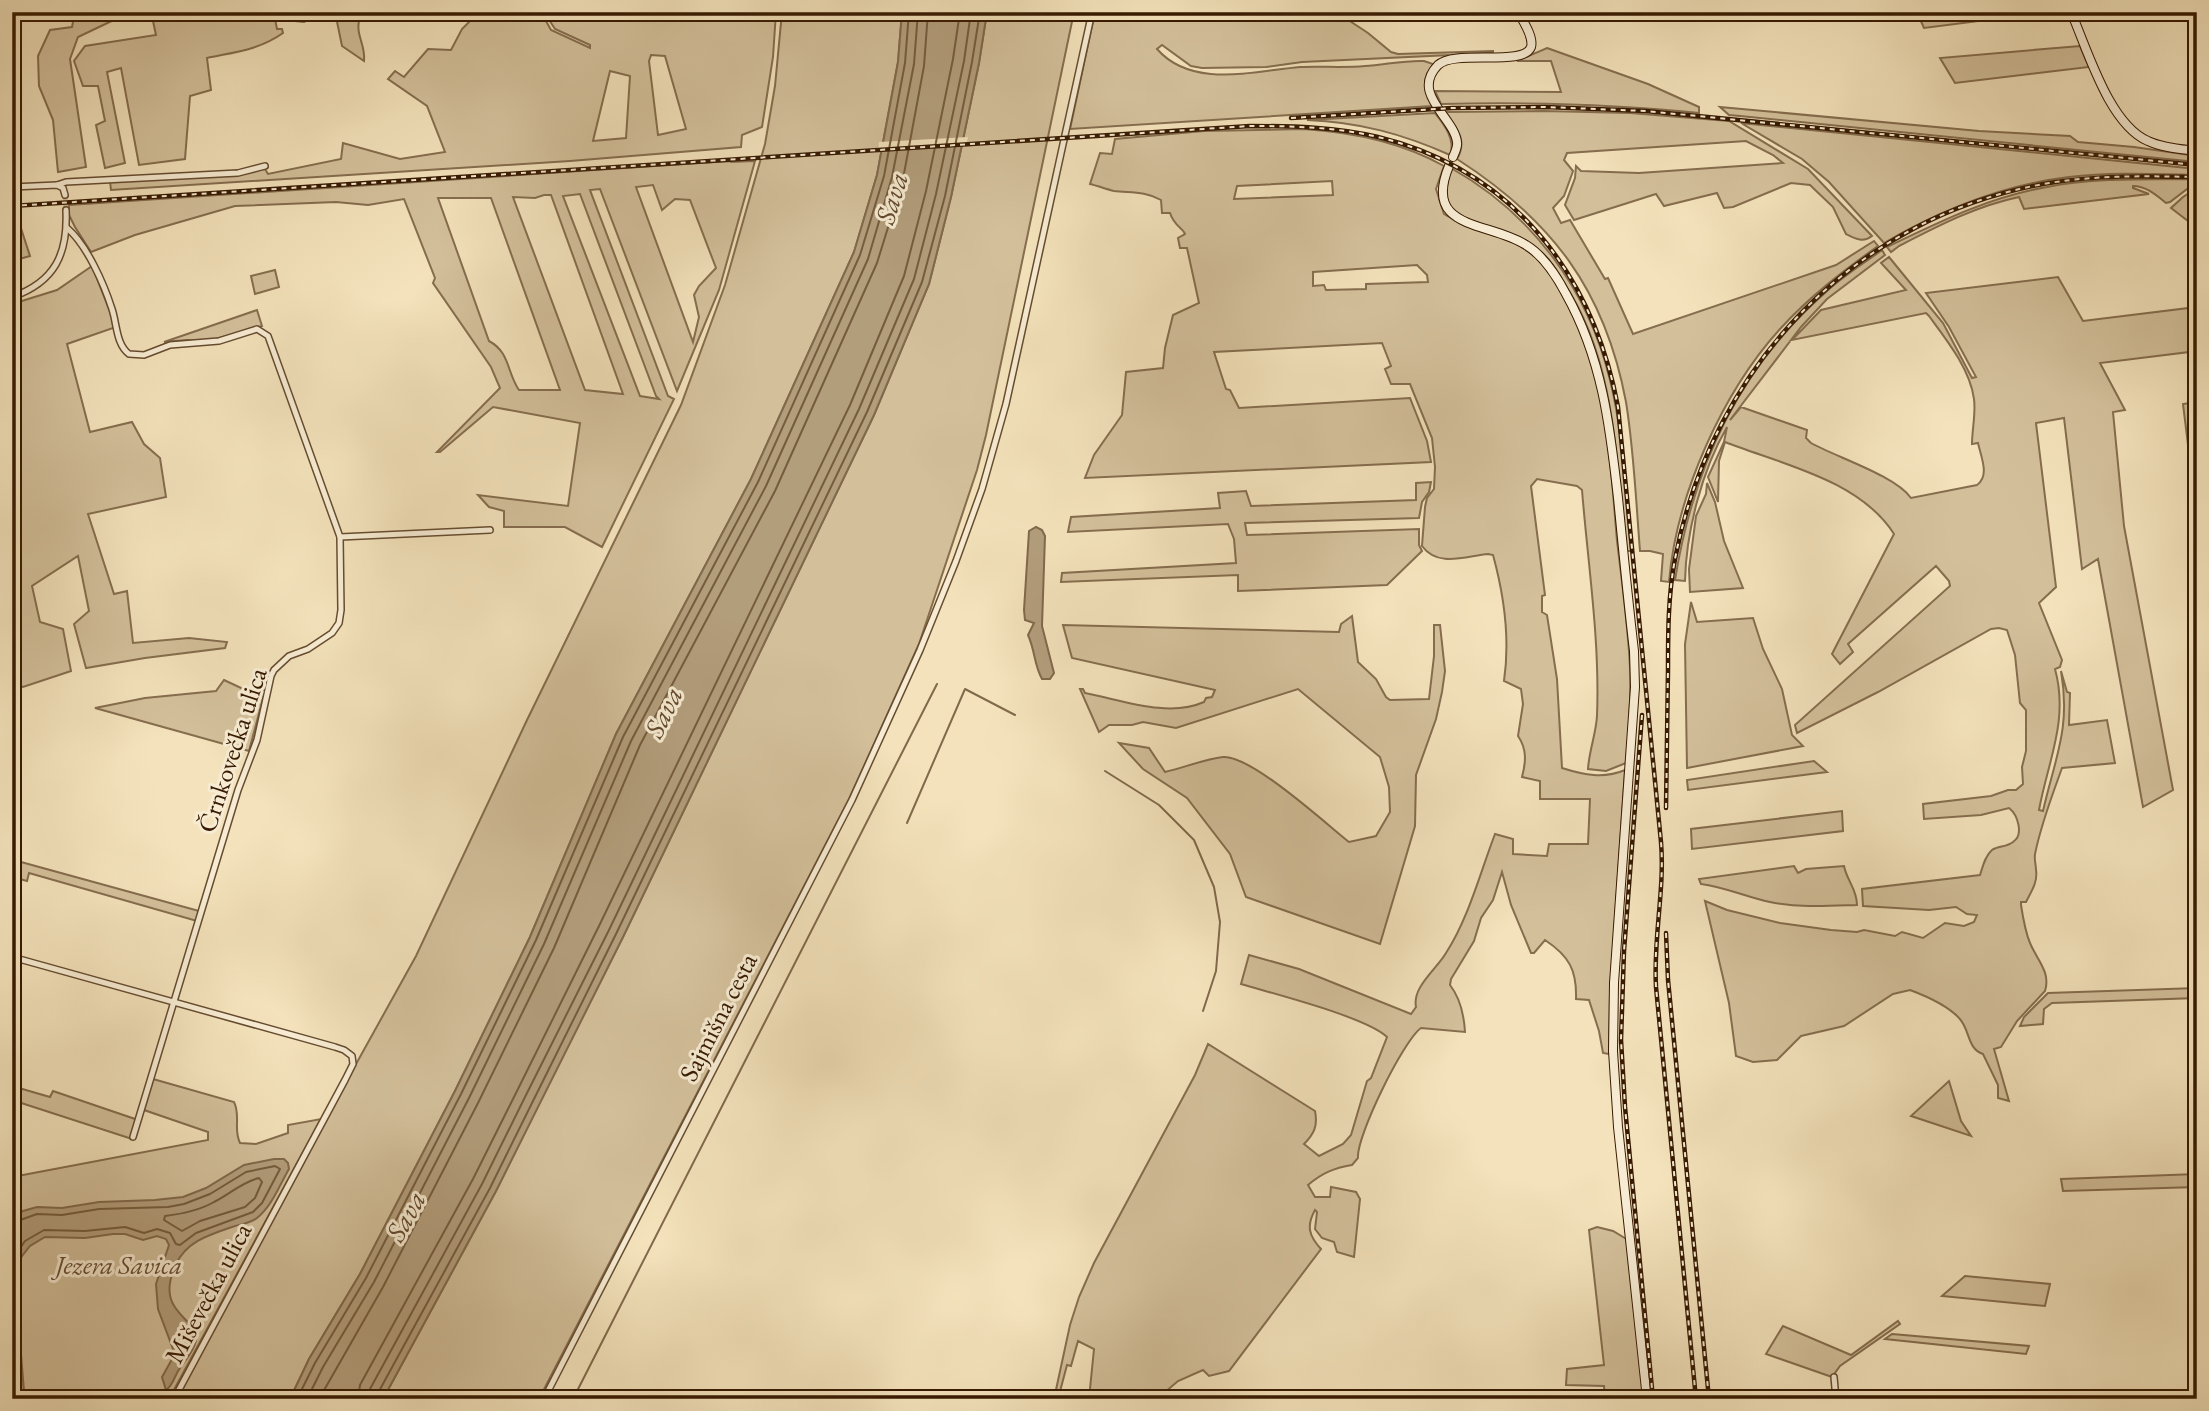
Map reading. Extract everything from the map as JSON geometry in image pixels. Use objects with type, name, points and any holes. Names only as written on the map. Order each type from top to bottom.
[{"type":"main road","points":[[1453,157],[1457,147],[1456,138],[1434,103],[1430,82],[1434,70],[1442,62],[1454,59],[1518,55],[1529,50],[1531,42],[1528,31],[1518,12]]},
{"type":"main road","points":[[2071,12],[2116,114],[2139,136],[2157,144],[2197,151]]},
{"type":"main road","points":[[1449,166],[1441,192],[1449,211],[1463,221],[1527,246],[1543,259],[1560,282],[1592,348],[1609,422],[1634,651],[1635,687],[1614,994],[1613,1051],[1618,1127],[1647,1399]]},
{"type":"street","name":"Sajmišna cesta","points":[[544,1399],[852,800],[920,650],[972,519],[999,429],[1092,12]]},
{"type":"street","points":[[12,187],[238,173],[265,166]]},
{"type":"street","points":[[57,185],[63,188],[65,195]]},
{"type":"street","points":[[12,297],[36,286],[50,273],[64,249],[66,210]]},
{"type":"street","name":"Črnkovečka ulica","points":[[67,228],[84,248],[112,309],[120,341],[129,354],[144,355],[170,345],[219,341],[257,329],[268,336],[340,537],[339,623],[325,640],[285,659],[271,676],[257,740],[237,792],[134,1137]]},
{"type":"street","points":[[340,537],[490,530]]},
{"type":"street","points":[[12,957],[175,1000]]},
{"type":"street","name":"Miševečka ulica","points":[[174,1399],[353,1064],[352,1056],[344,1050],[175,1000]]},
{"type":"street","points":[[1834,1377],[1836,1399]]},
{"type":"green space","points":[[75,12],[148,12],[120,17],[78,37],[70,59],[86,167],[58,172],[53,120],[39,86],[38,56],[50,30],[72,27]]},
{"type":"green space","points":[[151,12],[325,12],[304,22],[275,19],[277,29],[282,29],[283,33],[274,39],[246,50],[207,58],[211,90],[190,96],[185,159],[139,165],[121,68],[107,72],[125,163],[105,168],[96,125],[105,121],[98,86],[83,86],[74,61],[85,46],[156,35]]},
{"type":"green space","points":[[335,12],[362,12],[358,26],[364,61],[342,46]]},
{"type":"green space","points":[[490,12],[541,12],[551,30],[590,48],[590,45],[555,29],[544,12],[776,12],[773,57],[762,127],[742,135],[741,147],[570,161],[111,190],[110,181],[265,169],[268,174],[341,159],[343,143],[400,159],[445,152],[427,106],[388,79],[395,71],[404,77],[428,49],[451,50],[462,29],[477,14],[486,18]],"holes":[[[651,55],[665,56],[686,129],[658,135],[649,61]],[[610,71],[630,76],[626,138],[593,141]]]},
{"type":"green space","points":[[782,12],[902,12],[898,62],[877,175],[854,252],[751,479],[616,734],[530,937],[455,1091],[360,1274],[309,1359],[290,1399],[177,1399],[305,1156],[416,956],[527,720],[681,405],[725,285],[765,144],[775,86]]},
{"type":"green space","points":[[987,12],[1074,12],[986,435],[977,470],[919,644],[850,797],[539,1399],[383,1399],[496,1191],[623,937],[874,415],[929,284],[951,197]]},
{"type":"green space","points":[[1095,12],[1336,12],[1391,52],[1398,54],[1493,53],[1302,62],[1266,67],[1202,68],[1191,66],[1162,45],[1157,49],[1171,61],[1205,73],[1244,74],[1300,67],[1357,67],[1424,61],[1433,64],[1425,81],[1432,106],[1070,129]]},
{"type":"green space","points":[[1952,12],[2050,12],[1924,28],[1919,17]]},
{"type":"green space","points":[[2080,46],[2089,67],[1955,83],[1940,58]]},
{"type":"green space","points":[[1547,48],[1648,84],[1699,107],[1699,113],[1570,104],[1441,104],[1435,91],[1561,92],[1551,61],[1517,61]]},
{"type":"green space","points":[[1720,107],[1979,131],[2070,136],[2078,142],[2197,156],[2197,162],[1729,115]]},
{"type":"green space","points":[[1446,112],[1630,113],[1729,121],[1808,169],[1872,236],[1862,240],[1846,234],[1833,207],[1810,185],[1791,183],[1733,207],[1724,208],[1717,193],[1664,206],[1656,194],[1574,220],[1565,205],[1575,178],[1576,166],[1581,171],[1639,173],[1783,163],[1746,141],[1567,153],[1564,160],[1573,171],[1564,196],[1553,208],[1561,223],[1570,220],[1605,279],[1608,278],[1633,334],[1836,265],[1874,241],[1878,246],[1791,317],[1739,383],[1705,447],[1692,481],[1673,549],[1669,582],[1661,581],[1663,554],[1640,551],[1626,402],[1617,362],[1604,325],[1569,261],[1547,233],[1491,182],[1457,159],[1461,140]]},
{"type":"green space","points":[[1435,113],[1450,138],[1450,155],[1380,130],[1345,123],[1307,120]]},
{"type":"green space","points":[[1741,123],[2197,169],[2197,175],[2101,174],[2020,186],[1950,210],[1884,243],[1829,182],[1802,159]]},
{"type":"green space","points":[[1303,129],[1340,133],[1393,145],[1444,166],[1436,189],[1444,214],[1508,240],[1532,254],[1563,293],[1580,325],[1592,359],[1607,432],[1629,652],[1630,704],[1626,763],[1606,771],[1588,769],[1596,723],[1597,688],[1595,631],[1582,490],[1577,486],[1537,479],[1531,486],[1545,595],[1542,596],[1542,612],[1547,615],[1557,679],[1562,768],[1594,775],[1625,770],[1610,994],[1609,1054],[1603,1053],[1589,1000],[1576,999],[1575,980],[1566,958],[1545,940],[1531,953],[1511,905],[1502,872],[1493,900],[1481,918],[1474,941],[1451,979],[1450,985],[1461,1007],[1465,1032],[1421,1028],[1403,1051],[1382,1090],[1364,1131],[1358,1158],[1352,1165],[1318,1177],[1308,1185],[1315,1197],[1330,1197],[1331,1187],[1356,1192],[1360,1199],[1354,1257],[1337,1252],[1334,1242],[1322,1238],[1315,1229],[1315,1210],[1310,1221],[1310,1231],[1321,1249],[1229,1371],[1209,1376],[1203,1370],[1178,1381],[1164,1393],[1149,1399],[1092,1399],[1094,1393],[1090,1389],[1094,1349],[1078,1341],[1071,1366],[1067,1365],[1058,1399],[1054,1399],[1079,1297],[1094,1263],[1195,1075],[1208,1044],[1315,1111],[1314,1129],[1304,1144],[1319,1156],[1343,1144],[1351,1135],[1367,1081],[1371,1078],[1387,1037],[1376,1029],[1340,1014],[1241,984],[1249,955],[1299,969],[1411,1014],[1416,1007],[1421,986],[1446,953],[1461,925],[1495,834],[1513,839],[1513,854],[1547,856],[1549,844],[1588,844],[1590,799],[1540,799],[1540,781],[1522,777],[1525,756],[1518,736],[1523,704],[1521,689],[1504,681],[1505,618],[1493,555],[1444,559],[1429,553],[1422,546],[1425,507],[1427,498],[1434,489],[1432,438],[1410,384],[1391,384],[1385,369],[1391,366],[1382,343],[1214,352],[1226,389],[1230,390],[1239,408],[1410,398],[1427,441],[1431,462],[1085,478],[1094,455],[1122,415],[1126,372],[1163,368],[1173,315],[1199,303],[1187,248],[1180,248],[1178,238],[1185,234],[1184,232],[1170,213],[1162,213],[1161,200],[1144,194],[1114,191],[1090,184],[1100,153],[1112,154],[1115,139],[1204,131]],"holes":[[[1332,181],[1333,195],[1234,199],[1237,186]],[[1417,265],[1427,275],[1428,282],[1366,284],[1366,289],[1326,290],[1324,285],[1313,286],[1313,272]]]},
{"type":"green space","points":[[755,161],[719,290],[677,391],[600,189],[590,190],[668,396],[674,399],[602,547],[565,527],[504,527],[504,511],[489,507],[478,495],[568,506],[580,423],[493,407],[437,452],[500,388],[491,367],[433,283],[435,278],[404,199],[368,205],[336,202],[235,206],[135,235],[91,252],[69,215],[69,205]],"holes":[[[653,185],[662,210],[675,199],[690,200],[716,268],[694,295],[699,317],[693,342],[636,187]],[[580,194],[659,399],[640,396],[563,196]],[[551,195],[623,394],[585,390],[513,197],[535,198]],[[438,198],[491,198],[560,390],[519,390],[505,357],[489,341]]]},
{"type":"green space","points":[[1451,168],[1507,208],[1532,232],[1572,286],[1587,315],[1600,347],[1615,401],[1631,551],[1626,551],[1616,447],[1604,378],[1581,313],[1564,283],[1531,244],[1456,212],[1445,194]]},
{"type":"green space","points":[[2197,179],[2197,185],[2191,186],[2166,203],[2147,189],[2138,186],[2133,188],[2149,194],[2024,209],[2019,197],[1957,217],[1891,252],[1887,247],[1965,211],[2026,191],[2084,182]]},
{"type":"green space","points":[[2197,188],[2197,228],[2171,208]]},
{"type":"green space","points":[[16,213],[30,256],[12,261],[12,214]]},
{"type":"green space","points":[[1882,250],[1885,255],[1827,299],[1801,327],[1730,420],[1741,407],[1807,430],[1806,438],[1811,443],[1893,482],[1911,498],[1977,485],[1983,477],[1978,443],[1972,444],[1975,410],[1972,388],[1943,334],[1926,313],[1792,340],[1821,310],[1906,290],[1881,263],[1889,257],[1943,323],[1972,378],[1976,377],[1949,327],[1926,293],[2058,277],[2083,321],[2197,307],[2197,351],[2100,363],[2125,410],[2113,412],[2124,526],[2173,790],[2143,807],[2098,559],[2082,569],[2064,418],[2036,423],[2056,587],[2039,603],[2062,660],[2060,667],[2055,669],[2060,706],[2056,740],[2039,810],[2043,811],[2063,726],[2064,691],[2061,671],[2067,692],[2070,693],[2069,725],[2107,720],[2115,763],[2062,768],[2044,821],[2035,854],[2035,883],[2026,902],[2021,902],[2021,905],[2027,934],[2045,972],[2046,984],[2045,991],[2017,1021],[2001,1047],[1994,1049],[2009,1101],[1998,1098],[1998,1085],[1983,1054],[1971,1043],[1963,1022],[1942,1005],[1910,990],[1893,994],[1844,1026],[1801,1036],[1777,1060],[1753,1062],[1736,1056],[1729,1003],[1705,901],[1727,910],[1780,923],[1831,930],[1864,930],[1895,936],[1902,932],[1923,938],[1945,923],[1964,926],[1974,922],[1977,915],[1967,914],[1956,907],[1929,910],[1863,906],[1862,889],[1980,875],[1990,852],[2011,844],[2018,835],[2017,820],[2009,808],[1981,815],[1924,819],[1923,804],[1991,796],[2016,790],[2023,784],[2026,710],[2020,703],[2015,655],[2007,630],[1991,629],[1878,692],[1797,733],[1795,725],[1950,586],[1936,566],[1848,644],[1853,652],[1840,664],[1832,654],[1894,534],[1879,515],[1861,500],[1818,476],[1725,442],[1719,461],[1718,502],[1708,477],[1724,442],[1727,427],[1710,462],[1697,502],[1688,542],[1685,581],[1675,580],[1683,538],[1708,459],[1745,387],[1768,353],[1795,322],[1846,275]]},
{"type":"green space","points":[[92,266],[116,327],[67,344],[90,432],[132,422],[144,444],[160,458],[166,497],[88,514],[114,594],[127,591],[133,643],[189,638],[227,642],[225,648],[86,668],[74,624],[89,611],[78,556],[32,586],[40,622],[63,629],[71,671],[23,687],[12,683],[12,304],[57,290]]},
{"type":"green space","points":[[275,270],[279,287],[255,294],[251,276]]},
{"type":"green space","points":[[257,310],[262,326],[208,341],[164,342]]},
{"type":"green space","points":[[2197,402],[2197,518],[2183,404]]},
{"type":"green space","points":[[1431,482],[1429,492],[1422,502],[1419,518],[1245,523],[1247,535],[1419,529],[1419,545],[1422,551],[1387,585],[1238,591],[1238,575],[1061,582],[1062,573],[1236,563],[1234,539],[1228,524],[1068,532],[1071,517],[1220,508],[1218,493],[1246,491],[1251,506],[1416,500],[1416,483]]},
{"type":"green space","points":[[1707,483],[1715,502],[1724,541],[1743,588],[1690,592],[1689,569],[1696,516],[1706,494]]},
{"type":"green space","points":[[1691,602],[1697,622],[1753,618],[1763,649],[1782,689],[1792,735],[1803,746],[1687,768],[1685,644]]},
{"type":"green space","points":[[1352,616],[1358,662],[1376,679],[1390,700],[1429,699],[1434,625],[1440,625],[1445,671],[1436,719],[1416,775],[1415,826],[1380,944],[1246,897],[1230,854],[1187,798],[1143,769],[1119,743],[1149,748],[1165,772],[1216,758],[1235,759],[1269,778],[1349,842],[1376,836],[1390,812],[1389,787],[1380,757],[1298,689],[1176,728],[1143,722],[1109,725],[1099,732],[1080,689],[1085,693],[1160,708],[1204,702],[1206,698],[1212,697],[1215,690],[1072,658],[1063,625],[1339,632],[1341,624]]},
{"type":"green space","points":[[224,680],[241,688],[265,691],[249,751],[95,708],[145,698],[216,691]]},
{"type":"green space","points":[[1814,761],[1827,772],[1688,790],[1687,780]]},
{"type":"green space","points":[[1842,811],[1843,831],[1692,849],[1691,829]]},
{"type":"green space","points":[[21,862],[199,911],[197,921],[29,873],[27,881],[12,877],[12,868],[21,870]]},
{"type":"green space","points":[[1794,866],[1798,873],[1806,869],[1844,866],[1857,905],[1781,904],[1701,884],[1699,879]]},
{"type":"green space","points":[[2197,988],[2197,998],[2052,1003],[2044,1009],[2043,1024],[2020,1026],[2024,1017],[2048,993]]},
{"type":"green space","name":"Jezera Savica","points":[[153,1079],[234,1102],[240,1143],[256,1144],[288,1133],[288,1125],[321,1119],[169,1399],[12,1399],[12,1175],[208,1140],[208,1132],[144,1110]]},
{"type":"green space","points":[[1949,1081],[1961,1121],[1971,1136],[1911,1116]]},
{"type":"green space","points":[[12,1086],[50,1097],[53,1091],[138,1120],[132,1139],[12,1100]]},
{"type":"green space","points":[[2197,1174],[2197,1187],[2063,1191],[2061,1179]]},
{"type":"green space","points":[[1597,1227],[1613,1231],[1628,1240],[1645,1399],[1605,1399],[1604,1386],[1566,1385],[1567,1369],[1604,1365],[1589,1230]]},
{"type":"green space","points":[[1965,1276],[2050,1284],[2045,1306],[1942,1296]]},
{"type":"green space","points":[[1898,1321],[1900,1324],[1840,1366],[1832,1377],[1766,1354],[1783,1326],[1851,1355]]},
{"type":"green space","points":[[1892,1334],[2029,1346],[2026,1354],[1885,1339]]},
{"type":"water","name":"Sava","points":[[902,12],[987,12],[951,197],[929,284],[874,415],[623,937],[496,1191],[383,1399],[290,1399],[309,1359],[360,1274],[455,1091],[530,937],[616,734],[751,479],[854,252],[877,175],[898,62]]},
{"type":"water","points":[[1036,527],[1042,530],[1045,536],[1042,626],[1054,673],[1050,679],[1042,679],[1039,674],[1028,635],[1034,623],[1025,620],[1024,610],[1029,531]]},
{"type":"water","points":[[284,1159],[289,1169],[262,1213],[251,1222],[215,1233],[192,1244],[176,1264],[170,1281],[170,1294],[178,1312],[195,1332],[196,1340],[192,1351],[166,1390],[162,1377],[171,1361],[173,1349],[158,1309],[156,1284],[169,1245],[166,1239],[157,1236],[143,1240],[125,1234],[85,1238],[45,1237],[30,1246],[17,1266],[15,1281],[24,1391],[23,1399],[12,1399],[12,1217],[37,1207],[62,1208],[99,1202],[183,1197],[206,1188],[244,1165]]},
{"type":"pier","points":[[968,137],[966,145],[878,151],[879,142]]},
{"type":"waterway","points":[[573,1399],[937,684]]},
{"type":"waterway","points":[[907,823],[965,689],[1015,715]]},
{"type":"waterway","points":[[1105,771],[1159,805],[1194,840],[1214,887],[1220,922],[1216,971],[1203,1011]]},
{"type":"tunnel","points":[[65,195],[66,210]]},
{"type":"railway","points":[[1291,118],[1452,108],[1545,107],[1646,111],[2197,165]]},
{"type":"railway","points":[[12,206],[1250,126],[1330,129],[1378,137],[1426,153],[1469,174],[1507,202],[1539,235],[1567,272],[1589,313],[1606,359],[1618,407],[1661,842],[1656,987],[1696,1399]]},
{"type":"railway","points":[[1666,808],[1668,642],[1675,559],[1694,489],[1722,424],[1758,364],[1803,311],[1855,266],[1913,229],[1978,201],[2067,180],[2197,177]]},
{"type":"railway","points":[[1642,715],[1624,951],[1621,1040],[1653,1399]]},
{"type":"railway","points":[[1666,933],[1668,980],[1709,1399]]}]
